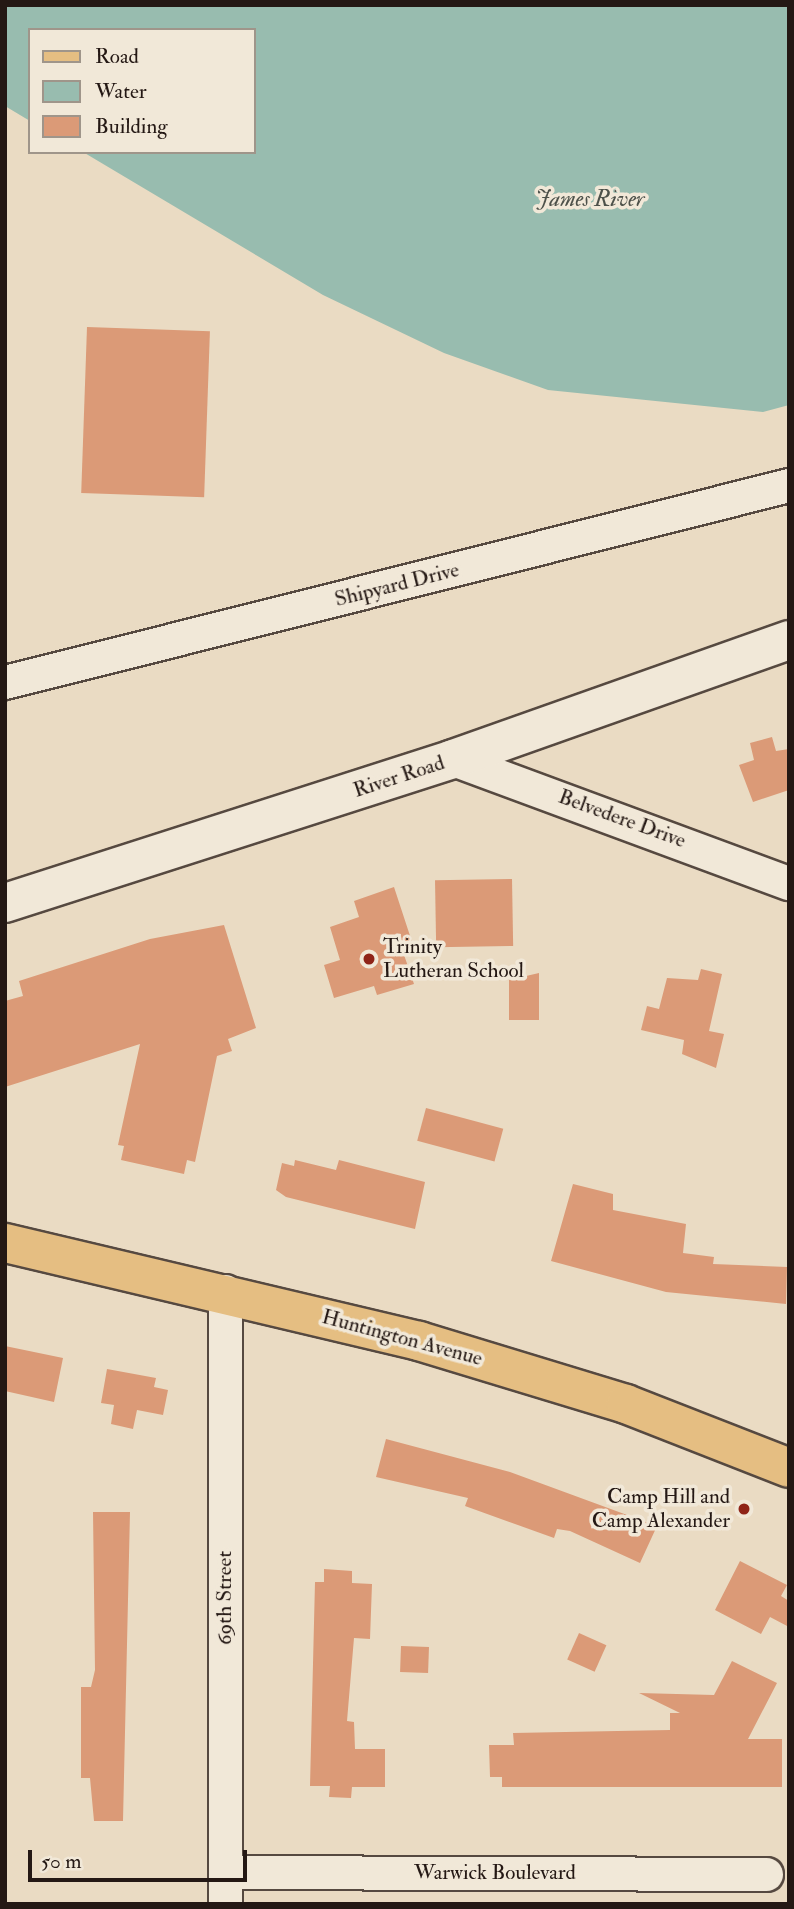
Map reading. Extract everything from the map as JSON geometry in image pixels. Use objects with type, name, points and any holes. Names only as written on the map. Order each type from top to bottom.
[{"type":"main road","name":"Huntington Avenue","points":[[5,1243],[225,1291],[564,1383],[789,1468]]},
{"type":"street","name":"Shipyard Drive","points":[[5,682],[789,485]]},
{"type":"street","name":"River Road","points":[[5,903],[453,759],[789,640]]},
{"type":"street","name":"Belvedere Drive","points":[[453,759],[789,883]]},
{"type":"street","name":"69th Street","points":[[225,1291],[225,1888]]},
{"type":"street","name":"Warwick Boulevard","points":[[225,1888],[766,1874]]},
{"type":"water","name":"James River","points":[[5,5],[789,5],[789,405],[763,412],[548,390],[444,353],[323,295],[86,154],[256,154],[256,28],[28,28],[28,120],[5,106]]},
{"type":"building","points":[[87,327],[210,331],[204,497],[81,493]]},
{"type":"building","points":[[772,737],[776,751],[789,749],[789,790],[753,802],[739,765],[754,760],[750,743]]},
{"type":"building","points":[[512,879],[513,946],[436,947],[435,880]]},
{"type":"building","points":[[394,887],[414,948],[402,949],[414,984],[377,995],[374,986],[334,998],[324,965],[340,960],[330,927],[359,917],[354,901]]},
{"type":"building","points":[[224,925],[256,1028],[228,1039],[232,1051],[217,1056],[195,1162],[187,1160],[184,1174],[121,1160],[124,1146],[118,1145],[140,1044],[5,1087],[5,1001],[23,996],[19,981],[150,939]]},
{"type":"building","points":[[701,969],[722,974],[709,1031],[724,1034],[716,1068],[682,1054],[684,1040],[641,1030],[647,1006],[659,1009],[667,978],[698,980]]},
{"type":"building","points":[[539,973],[539,1020],[509,1020],[509,980]]},
{"type":"building","points":[[426,1108],[503,1129],[494,1162],[417,1141]]},
{"type":"building","points":[[295,1160],[336,1170],[339,1160],[425,1182],[415,1229],[286,1197],[276,1190],[282,1163],[294,1166]]},
{"type":"building","points":[[573,1184],[613,1194],[613,1210],[686,1224],[683,1253],[714,1257],[713,1264],[787,1267],[786,1304],[666,1292],[551,1261]]},
{"type":"building","points":[[5,1346],[63,1358],[54,1402],[5,1391]]},
{"type":"building","points":[[107,1369],[156,1378],[154,1387],[168,1390],[163,1415],[137,1410],[133,1429],[111,1424],[114,1405],[101,1403]]},
{"type":"building","points":[[386,1439],[510,1472],[657,1526],[640,1563],[570,1531],[557,1529],[554,1538],[465,1506],[468,1498],[376,1477]]},
{"type":"building","points":[[93,1512],[130,1512],[123,1821],[94,1821],[90,1778],[81,1778],[81,1687],[91,1687],[95,1670]]},
{"type":"building","points":[[740,1561],[787,1585],[781,1596],[789,1601],[789,1627],[770,1617],[761,1634],[715,1610]]},
{"type":"building","points":[[324,1569],[352,1571],[352,1583],[372,1584],[370,1639],[354,1638],[347,1721],[354,1722],[355,1749],[385,1749],[385,1787],[352,1787],[351,1798],[329,1797],[330,1786],[310,1786],[315,1582],[324,1582]]},
{"type":"building","points":[[579,1633],[606,1645],[595,1672],[567,1659]]},
{"type":"building","points":[[401,1646],[429,1647],[428,1673],[400,1672]]},
{"type":"building","points":[[732,1661],[777,1683],[748,1739],[782,1739],[782,1787],[502,1787],[502,1777],[490,1777],[489,1745],[514,1745],[513,1733],[670,1730],[670,1713],[680,1713],[639,1693],[714,1695]]},
{"type":"place","name":"Trinity Lutheran School","points":[[369,959]]},
{"type":"place","name":"Camp Hill and Camp Alexander","points":[[744,1509]]}]
